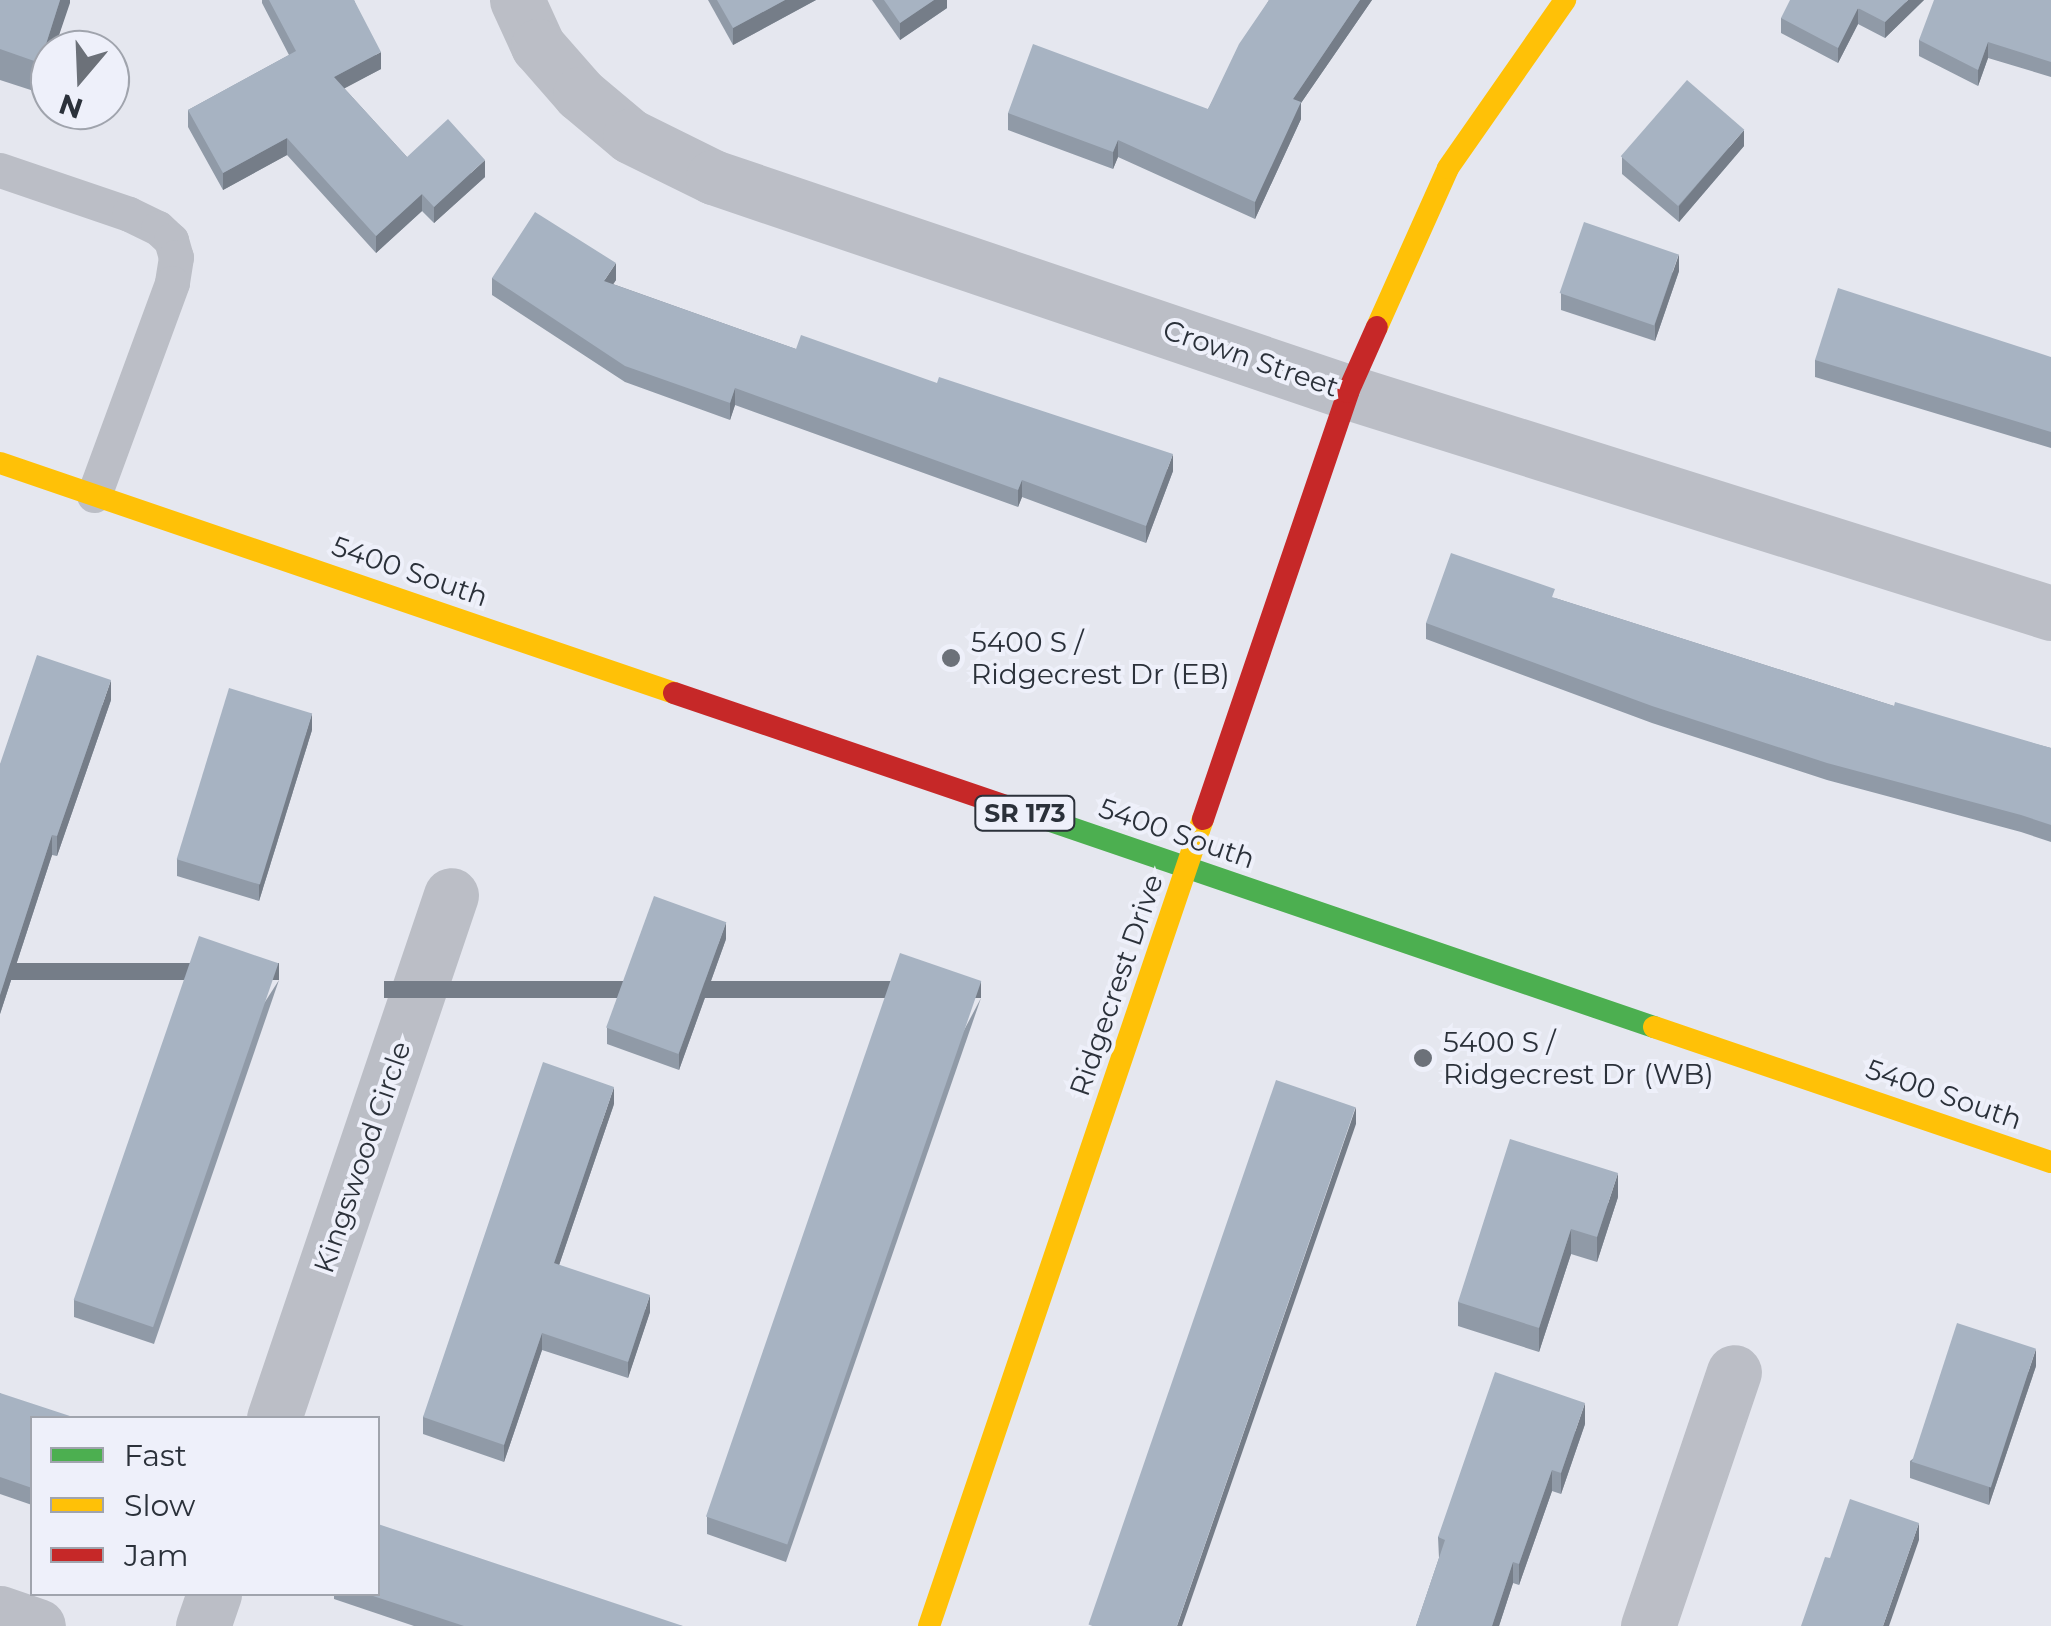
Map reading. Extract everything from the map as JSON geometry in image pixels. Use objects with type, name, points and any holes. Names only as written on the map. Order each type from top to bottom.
[{"type":"main road","name":"Ridgecrest Drive","points":[[929,1626],[1348,392],[1448,168],[1566,0]]},
{"type":"main road","name":"5400 South","points":[[0,463],[2051,1162]]},
{"type":"street","name":"Crown Street","points":[[517,0],[538,46],[580,94],[630,136],[713,177],[1348,392],[2051,612]]},
{"type":"street","name":"Kingswood Circle","points":[[275,1416],[451,895]]},
{"type":"street","points":[[1648,1626],[1734,1372]]},
{"type":"street","points":[[203,1626],[213,1596]]},
{"type":"street","points":[[0,1613],[38,1626]]},
{"type":"lane","points":[[0,170],[129,214],[158,228],[171,240],[176,258],[172,283],[94,495]]},
{"type":"building","points":[[0,0],[60,0],[50,30],[30,30],[30,60],[0,49]]},
{"type":"building","points":[[269,0],[354,0],[381,52],[334,77],[407,157],[448,119],[485,160],[434,207],[422,194],[376,236],[287,138],[223,173],[188,110],[296,51]]},
{"type":"building","points":[[717,0],[785,0],[733,28]]},
{"type":"building","points":[[884,0],[934,0],[900,23]]},
{"type":"building","points":[[1269,0],[1360,0],[1293,99],[1301,102],[1255,202],[1118,140],[1113,152],[1008,113],[1033,44],[1208,109],[1239,44]]},
{"type":"building","points":[[1790,0],[1908,0],[1885,22],[1858,8],[1838,48],[1781,18]]},
{"type":"building","points":[[1934,0],[2051,0],[2051,62],[1988,42],[1978,70],[1919,40]]},
{"type":"building","points":[[1687,80],[1744,130],[1678,206],[1621,156]]},
{"type":"building","points":[[535,212],[616,263],[604,281],[796,349],[801,335],[937,383],[939,377],[1173,454],[1146,526],[1022,480],[1018,490],[735,388],[730,403],[625,366],[492,278]]},
{"type":"building","points":[[1584,222],[1679,255],[1654,325],[1560,293]]},
{"type":"building","points":[[1838,288],[2051,357],[2051,432],[1815,360]]},
{"type":"building","points":[[1451,553],[1555,589],[1552,597],[1894,706],[1895,702],[2051,748],[2051,825],[1827,763],[1652,706],[1426,623]]},
{"type":"building","points":[[37,655],[111,680],[57,836],[52,835],[0,995],[0,764]]},
{"type":"building","points":[[229,688],[312,713],[260,885],[177,859]]},
{"type":"building","points":[[654,896],[726,922],[678,1054],[606,1028]]},
{"type":"building","points":[[199,936],[278,963],[153,1327],[74,1300]]},
{"type":"building","points":[[900,953],[981,981],[787,1545],[706,1517]]},
{"type":"building","points":[[543,1062],[614,1087],[554,1263],[650,1295],[628,1362],[542,1333],[504,1445],[423,1417]]},
{"type":"building","points":[[1276,1080],[1355,1107],[1177,1626],[1088,1625]]},
{"type":"building","points":[[1510,1139],[1618,1173],[1597,1237],[1571,1229],[1539,1328],[1458,1302]]},
{"type":"building","points":[[1957,1323],[2036,1349],[1991,1488],[1912,1462]]},
{"type":"building","points":[[1495,1372],[1585,1403],[1561,1473],[1552,1470],[1519,1564],[1513,1562],[1492,1626],[1416,1626],[1445,1540],[1438,1537]]},
{"type":"building","points":[[0,1393],[70,1416],[30,1416],[30,1487],[0,1477]]},
{"type":"building","points":[[1850,1499],[1919,1523],[1883,1626],[1801,1626],[1825,1557],[1830,1558]]},
{"type":"building","points":[[380,1525],[683,1626],[464,1626],[373,1596],[380,1596]]},
{"type":"traffic: fast","points":[[1042,818],[1654,1027]]},
{"type":"traffic: slow","points":[[1377,327],[1448,168],[1565,0]]},
{"type":"traffic: slow","points":[[0,463],[674,693]]},
{"type":"traffic: slow","points":[[929,1626],[1203,819]]},
{"type":"traffic: slow","points":[[1654,1027],[2051,1162]]},
{"type":"traffic: jam","points":[[1203,819],[1348,392],[1377,327]]},
{"type":"traffic: jam","points":[[674,693],[1042,818]]},
{"type":"place","name":"5400 S / Ridgecrest Dr (EB)","points":[[951,658]]},
{"type":"place","name":"5400 S / Ridgecrest Dr (WB)","points":[[1423,1058]]}]
